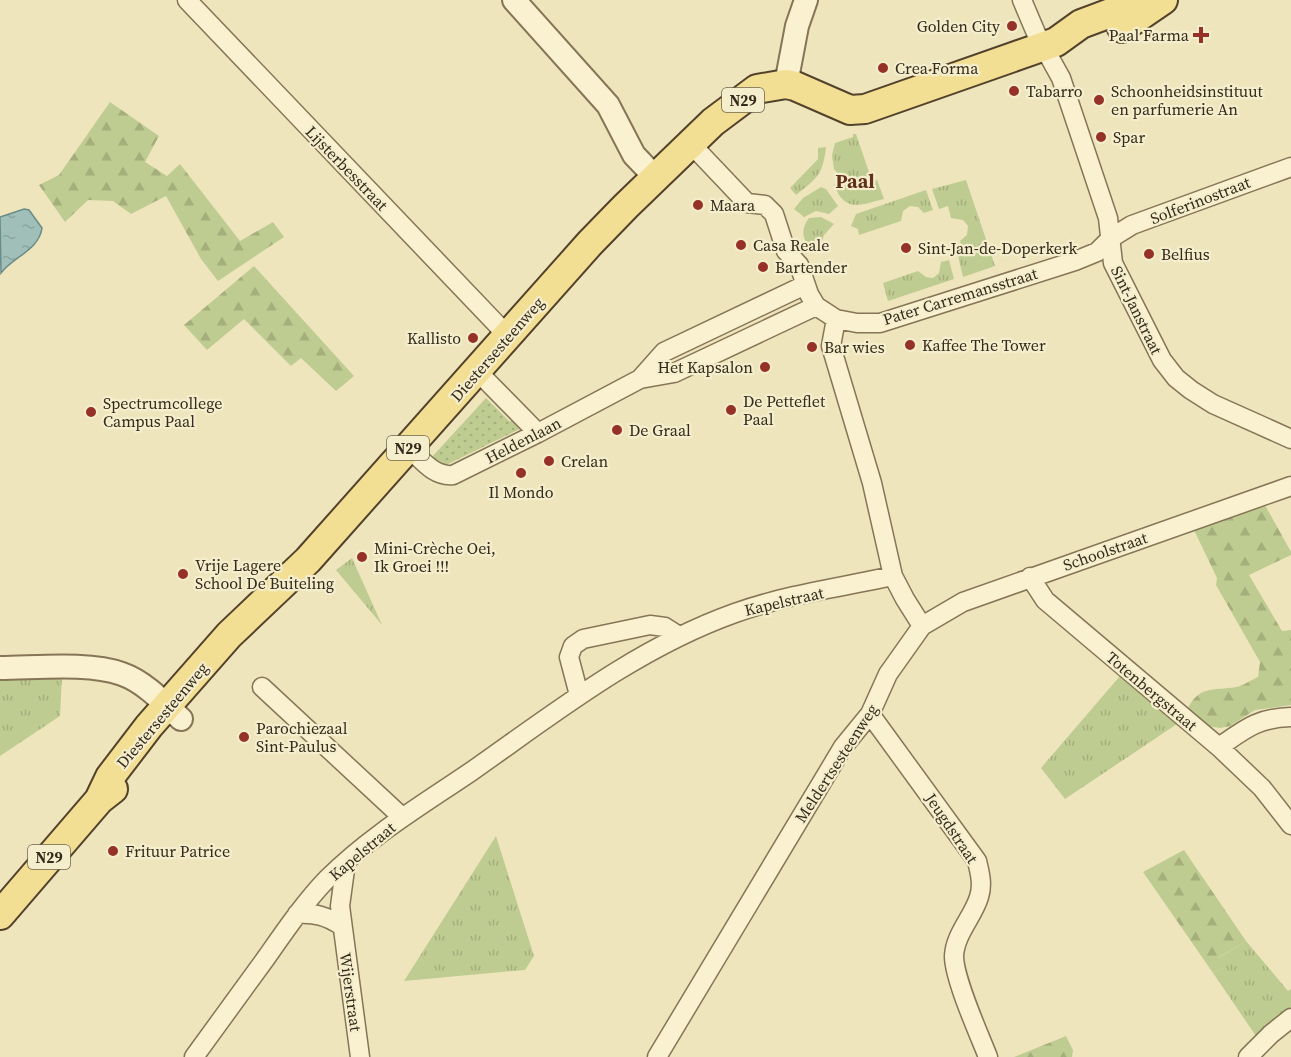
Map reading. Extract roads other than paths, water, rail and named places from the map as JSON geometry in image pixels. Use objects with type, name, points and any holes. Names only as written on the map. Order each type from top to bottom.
[{"type":"main road","name":"N29","points":[[691,144],[713,122],[757,89],[786,84],[850,110],[865,109],[1050,44],[1081,24],[1124,8],[1135,0]]},
{"type":"main road","name":"N29","points":[[1050,44],[1087,42],[1132,22],[1163,0]]},
{"type":"main road","name":"Diestersesteenweg","points":[[0,915],[99,800],[110,777],[149,726],[174,713],[236,627],[308,560],[478,372],[590,243],[691,144]]},
{"type":"street","name":"Lijsterbesstraat","points":[[187,0],[508,336]]},
{"type":"street","points":[[514,0],[608,105],[634,155],[655,177]]},
{"type":"street","points":[[786,84],[797,26],[807,0]]},
{"type":"street","name":"Sint-Janstraat","points":[[1022,0],[1050,44],[1108,218],[1113,263],[1162,360],[1176,378],[1213,404],[1291,439]]},
{"type":"street","points":[[691,144],[747,203],[765,205],[774,214],[786,251],[799,265],[810,295],[836,319],[831,346],[872,483],[893,576],[922,626]]},
{"type":"street","name":"Solferinostraat","points":[[1112,238],[1132,225],[1291,167]]},
{"type":"street","name":"Pater Carremansstraat","points":[[836,319],[857,323],[880,323],[1075,261],[1097,252],[1112,238]]},
{"type":"street","name":"Heldenlaan","points":[[409,448],[435,472],[448,476],[453,475],[538,434],[640,378],[664,352],[810,295]]},
{"type":"street","points":[[478,372],[538,434]]},
{"type":"street","name":"Schoolstraat","points":[[922,626],[963,602],[1291,486]]},
{"type":"street","name":"Kapelstraat","points":[[194,1057],[297,914],[326,880],[402,817],[579,695],[631,662],[679,636],[736,612],[772,601],[893,576]]},
{"type":"street","name":"Totenbergstraat","points":[[1030,577],[1046,600],[1219,747],[1262,788],[1291,825]]},
{"type":"street","points":[[579,695],[569,657],[573,646],[583,639],[650,625],[665,627],[679,636]]},
{"type":"street","name":"Meldertsesteenweg","points":[[657,1057],[843,747],[870,714],[888,674],[922,626]]},
{"type":"street","points":[[0,668],[109,670],[136,681],[174,713]]},
{"type":"street","points":[[262,687],[402,817]]},
{"type":"street","name":"Jeugdstraat","points":[[870,714],[977,861],[981,879],[980,897],[959,938],[954,956],[959,978],[988,1057]]},
{"type":"street","points":[[1219,747],[1252,724],[1280,717],[1291,717]]},
{"type":"street","name":"Wijerstraat","points":[[346,862],[340,906],[360,1057]]},
{"type":"street","points":[[297,914],[319,914],[342,926]]},
{"type":"street","points":[[1248,1057],[1291,1018]]},
{"type":"water","points":[[24,209],[29,210],[42,228],[40,236],[31,248],[1,273],[0,217]]},
{"type":"place","name":"Golden City","points":[[1012,26]]},
{"type":"place","name":"Paal Farma","points":[[1201,35]]},
{"type":"place","name":"Crea Forma","points":[[883,68]]},
{"type":"place","name":"Tabarro","points":[[1014,91]]},
{"type":"place","name":"Schoonheidsinstituut en parfumerie An","points":[[1099,100]]},
{"type":"place","name":"Spar","points":[[1101,137]]},
{"type":"place","name":"Maara","points":[[698,205]]},
{"type":"place","name":"Casa Reale","points":[[741,245]]},
{"type":"place","name":"Sint-Jan-de-Doperkerk","points":[[906,248]]},
{"type":"place","name":"Belfius","points":[[1149,254]]},
{"type":"place","name":"Bartender","points":[[763,267]]},
{"type":"place","name":"Kallisto","points":[[473,338]]},
{"type":"place","name":"Kaffee The Tower","points":[[910,345]]},
{"type":"place","name":"Bar wies","points":[[812,347]]},
{"type":"place","name":"Het Kapsalon","points":[[765,367]]},
{"type":"place","name":"De Petteflet Paal","points":[[731,410]]},
{"type":"place","name":"Spectrumcollege Campus Paal","points":[[91,412]]},
{"type":"place","name":"De Graal","points":[[617,430]]},
{"type":"place","name":"Crelan","points":[[549,461]]},
{"type":"place","name":"Il Mondo","points":[[521,473]]},
{"type":"place","name":"Mini-Crèche Oei, Ik Groei !!!","points":[[362,557]]},
{"type":"place","name":"Vrije Lagere School De Buiteling","points":[[183,574]]},
{"type":"place","name":"Parochiezaal Sint-Paulus","points":[[244,737]]},
{"type":"place","name":"Frituur Patrice","points":[[113,851]]},
{"type":"district","name":"Paal","points":[[855,181]]}]
